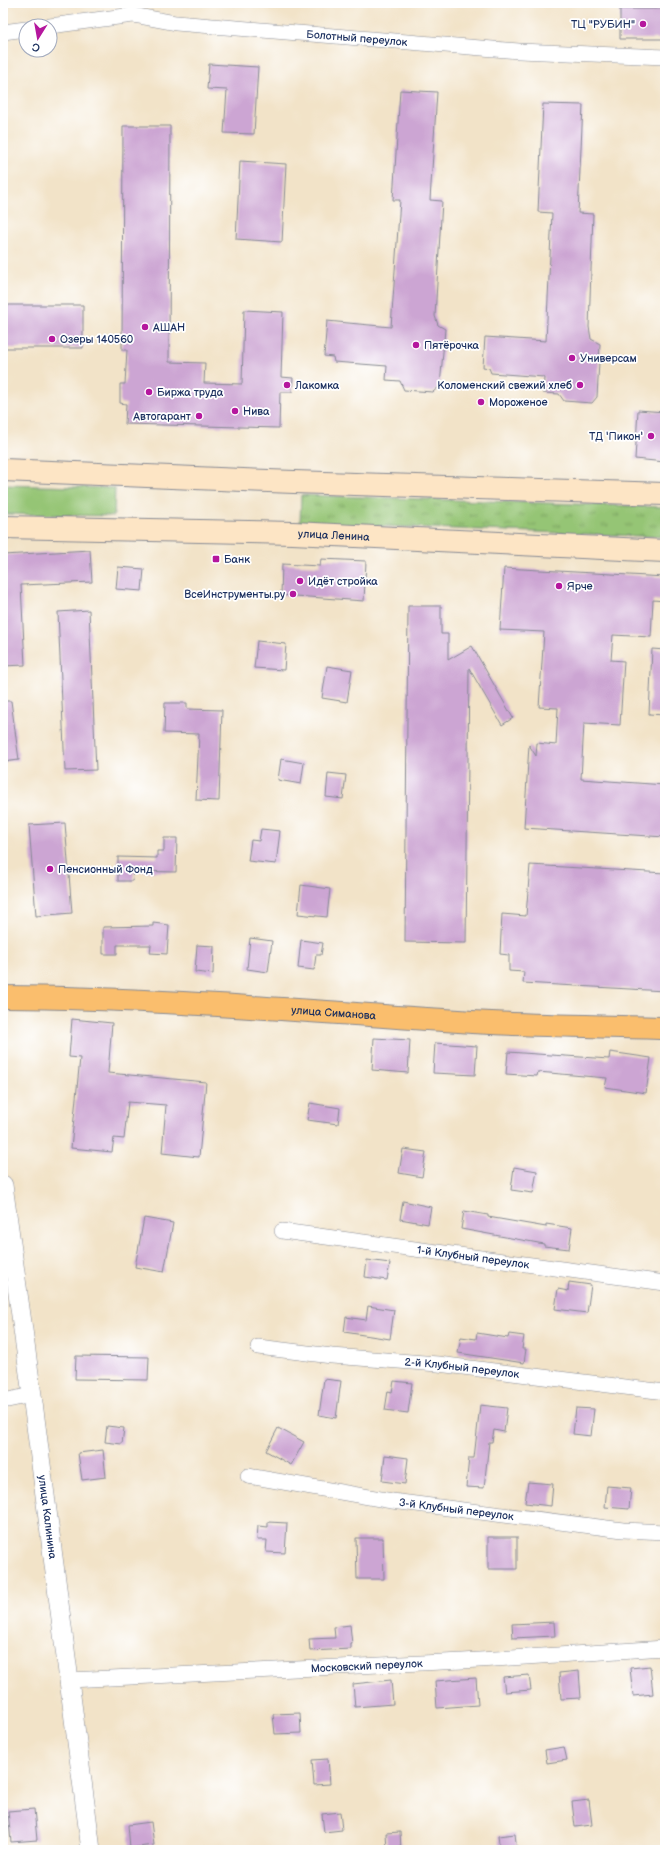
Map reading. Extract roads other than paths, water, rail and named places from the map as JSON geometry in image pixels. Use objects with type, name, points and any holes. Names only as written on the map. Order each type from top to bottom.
[{"type":"main road","points":[[3,470],[302,483],[665,494]]},
{"type":"main road","name":"улица Ленина","points":[[3,527],[285,533],[665,551]]},
{"type":"main road","name":"улица Симанова","points":[[3,997],[88,998],[138,1002],[334,1011],[473,1022],[665,1028]]},
{"type":"street","name":"Болотный переулок","points":[[58,25],[133,15],[176,22],[519,51],[665,56]]},
{"type":"street","points":[[3,32],[18,30]]},
{"type":"street","name":"улица Калинина","points":[[3,1185],[92,1850]]},
{"type":"street","name":"1-й Клубный переулок","points":[[282,1231],[665,1283]]},
{"type":"street","name":"2-й Клубный переулок","points":[[258,1347],[332,1356],[438,1364],[665,1392]]},
{"type":"street","points":[[3,1400],[32,1395]]},
{"type":"street","name":"3-й Клубный переулок","points":[[248,1476],[392,1501],[623,1530],[665,1532]]},
{"type":"street","name":"Московский переулок","points":[[69,1680],[463,1661],[665,1648]]},
{"type":"place","name":"ТЦ \"РУБИН\"","points":[[643,24]]},
{"type":"place","name":"АШАН","points":[[145,327]]},
{"type":"place","name":"Озеры 140560","points":[[52,339]]},
{"type":"place","name":"Пятёрочка","points":[[416,345]]},
{"type":"place","name":"Универсам","points":[[572,358]]},
{"type":"place","name":"Лакомка","points":[[287,385]]},
{"type":"place","name":"Коломенский свежий хлеб","points":[[580,385]]},
{"type":"place","name":"Биржа труда","points":[[149,392]]},
{"type":"place","name":"Мороженое","points":[[481,402]]},
{"type":"place","name":"Нива","points":[[235,411]]},
{"type":"place","name":"Автогарант","points":[[199,416]]},
{"type":"place","name":"ТД 'Пикон'","points":[[651,436]]},
{"type":"place","name":"Банк","points":[[216,559]]},
{"type":"place","name":"Идёт стройка","points":[[300,581]]},
{"type":"place","name":"Ярче","points":[[559,586]]},
{"type":"place","name":"ВсеИнструменты.ру","points":[[293,594]]},
{"type":"place","name":"Пенсионный Фонд","points":[[50,869]]}]
